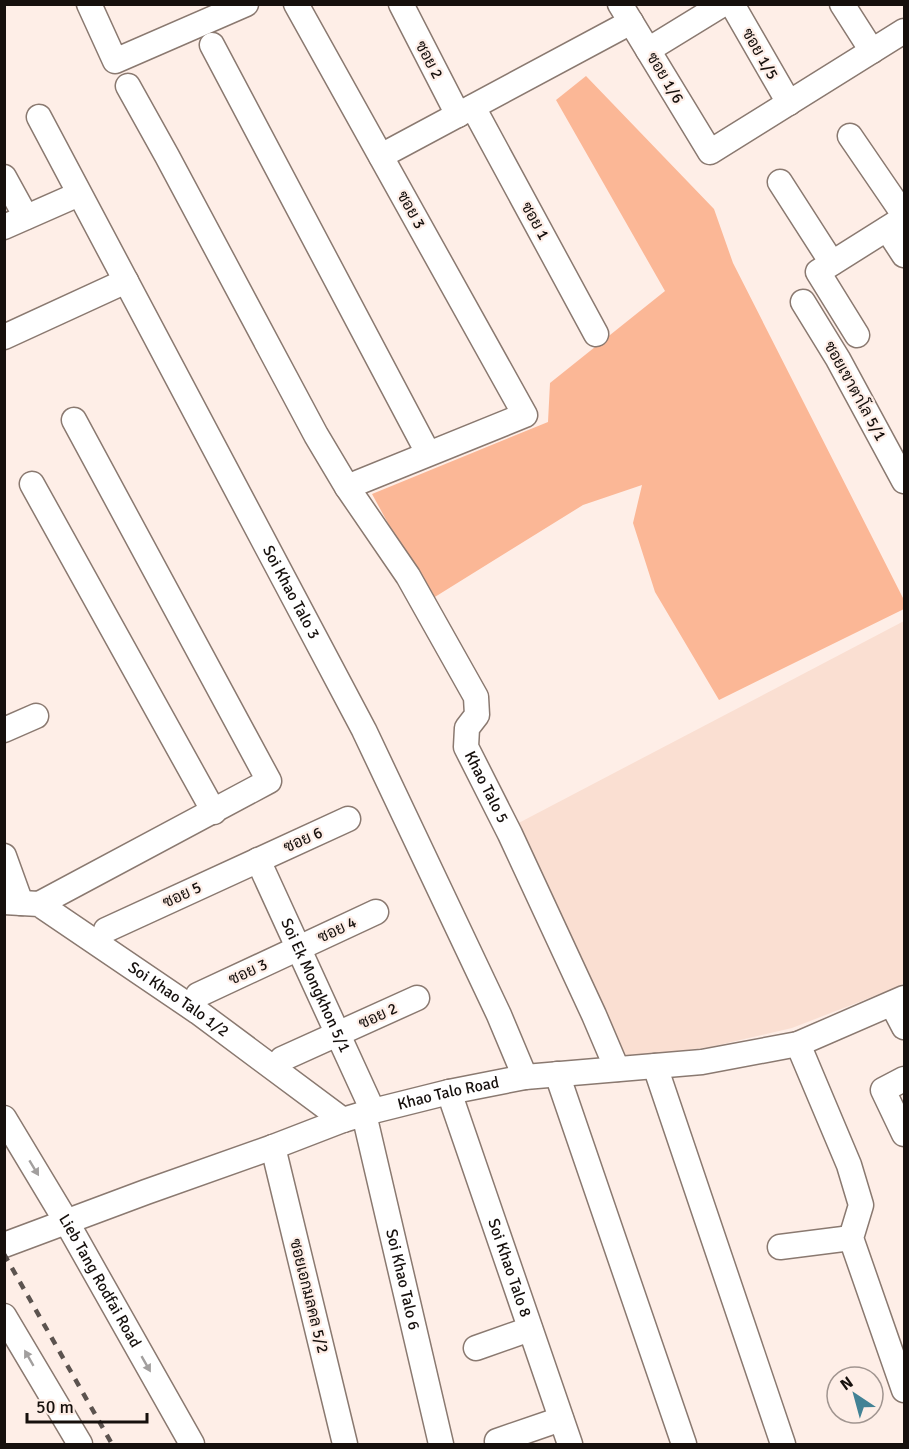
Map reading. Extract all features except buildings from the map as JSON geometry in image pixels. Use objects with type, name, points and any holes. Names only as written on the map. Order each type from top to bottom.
[{"type":"street","points":[[89,4],[115,61],[206,13],[246,4]]},
{"type":"street","name":"ซอย 3","points":[[296,4],[525,415],[428,453]]},
{"type":"street","name":"ซอย 2","points":[[401,4],[465,111]]},
{"type":"street","points":[[648,50],[723,4]]},
{"type":"street","name":"ซอย 1/5","points":[[732,4],[789,103]]},
{"type":"street","points":[[842,4],[872,51]]},
{"type":"street","points":[[381,156],[465,111],[625,13]]},
{"type":"street","name":"ซอย 1/6","points":[[625,13],[710,152],[789,103]]},
{"type":"street","points":[[789,103],[904,31]]},
{"type":"street","points":[[212,45],[428,453],[347,487]]},
{"type":"street","name":"Khao Talo 5","points":[[128,86],[184,186],[316,435],[347,487],[408,576],[476,697],[477,715],[467,728],[466,747],[510,834],[617,1069]]},
{"type":"street","name":"ซอย 1","points":[[465,111],[596,334]]},
{"type":"street","name":"Soi Khao Talo 3","points":[[39,117],[364,730],[499,1015],[525,1077]]},
{"type":"street","points":[[850,136],[899,220],[904,255]]},
{"type":"street","points":[[4,177],[15,222],[79,194]]},
{"type":"street","points":[[780,182],[832,263]]},
{"type":"street","points":[[857,335],[818,272],[899,220]]},
{"type":"street","points":[[4,338],[126,280]]},
{"type":"street","name":"ซอยเขาตาโล 5/1","points":[[804,302],[838,359],[904,481]]},
{"type":"street","points":[[4,856],[22,903],[214,812],[269,781],[74,420]]},
{"type":"street","points":[[32,484],[214,812]]},
{"type":"street","points":[[4,730],[36,716]]},
{"type":"street","name":"ซอย 6","points":[[258,860],[348,819]]},
{"type":"street","name":"ซอย 5","points":[[106,930],[258,860]]},
{"type":"street","name":"Soi Ek Mongkhon 5/1","points":[[258,860],[338,1034],[360,1115]]},
{"type":"street","name":"Soi Khao Talo 1/2","points":[[22,903],[360,1115]]},
{"type":"street","name":"ซอย 4","points":[[298,948],[376,912]]},
{"type":"street","name":"ซอย 3","points":[[198,995],[298,948]]},
{"type":"street","name":"ซอย 2","points":[[338,1034],[417,998]]},
{"type":"street","points":[[898,1001],[904,1027]]},
{"type":"street","name":"Khao Talo Road","points":[[4,1245],[360,1115],[450,1092],[525,1077],[702,1062],[798,1044],[898,1001]]},
{"type":"street","points":[[282,1059],[338,1034]]},
{"type":"street","points":[[798,1044],[849,1165],[861,1205],[850,1238],[904,1390]]},
{"type":"street","points":[[655,1066],[783,1444]]},
{"type":"street","points":[[557,1074],[684,1444]]},
{"type":"street","points":[[904,1079],[883,1090],[904,1134]]},
{"type":"street","name":"Soi Khao Talo 8","points":[[450,1092],[570,1444]]},
{"type":"street","name":"Soi Khao Talo 6","points":[[360,1115],[441,1444]]},
{"type":"street","name":"Lieb Tang Rodfai Road","points":[[4,1118],[66,1221],[192,1444]]},
{"type":"street","name":"ซอยเอกมลคล 5/2","points":[[273,1147],[345,1444]]},
{"type":"street","points":[[780,1247],[850,1238]]},
{"type":"street","points":[[4,1316],[80,1444]]},
{"type":"street","points":[[476,1348],[531,1329]]},
{"type":"street","points":[[497,1441],[561,1419]]},
{"type":"shaded area","points":[[586,76],[714,209],[733,263],[904,600],[904,609],[719,700],[655,592],[633,523],[642,485],[583,505],[430,600],[372,494],[548,422],[550,383],[665,291],[556,100]]},
{"type":"shaded area","points":[[904,621],[904,983],[792,1028],[710,1047],[620,1058],[511,827]]},
{"type":"railway","points":[[4,1254],[112,1444]]}]
